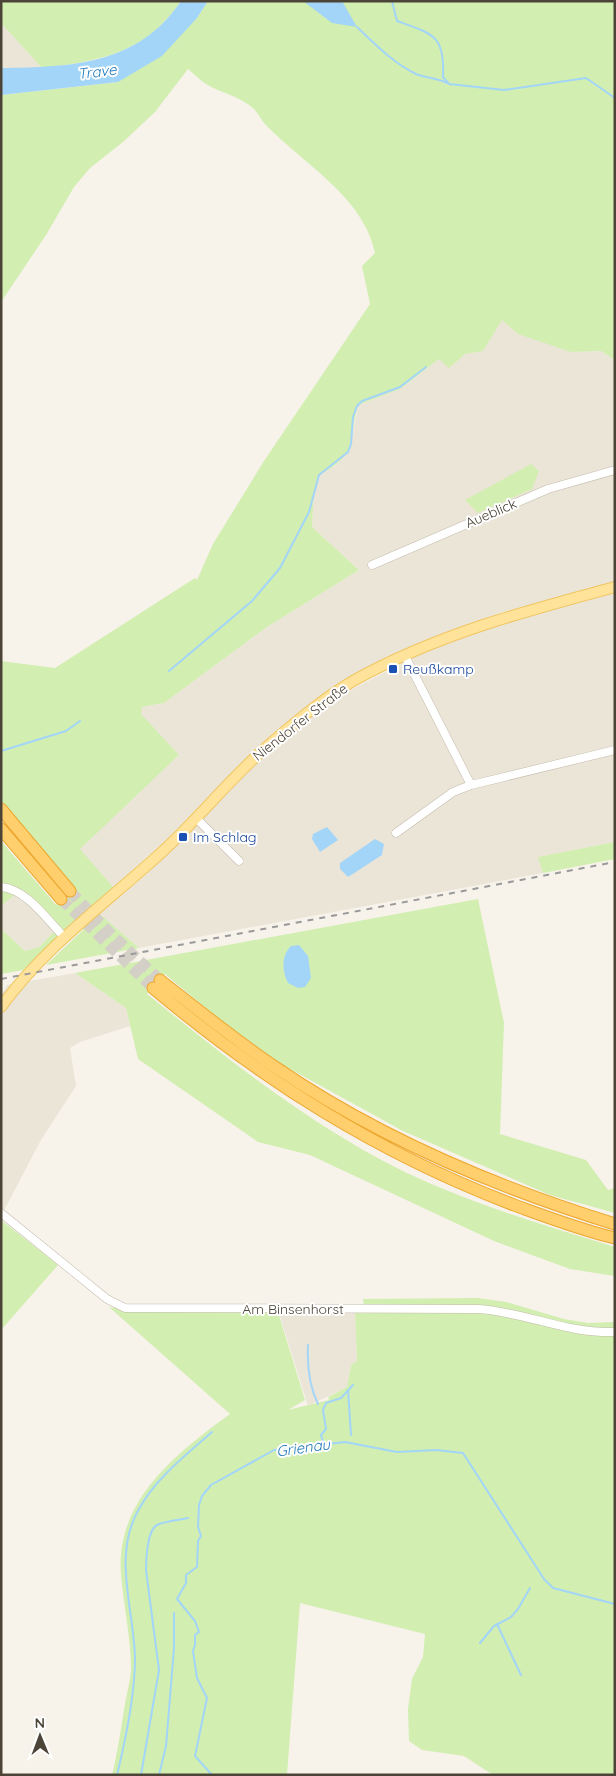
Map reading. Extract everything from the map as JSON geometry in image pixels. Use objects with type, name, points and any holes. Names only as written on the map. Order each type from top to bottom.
[{"type":"highway","points":[[1,810],[70,891]]},
{"type":"highway","points":[[1,829],[60,899]]},
{"type":"highway","points":[[615,1224],[491,1181],[390,1135],[276,1068],[157,984],[211,1037],[270,1079],[329,1116],[383,1146],[485,1193],[615,1238]]},
{"type":"main road","name":"Niendorfer Straße","points":[[1,1007],[65,938],[164,850],[257,755],[315,707],[353,682],[405,656],[485,623],[615,587]]},
{"type":"street","name":"Aueblick","points":[[372,565],[548,489],[615,470]]},
{"type":"street","points":[[405,656],[471,785]]},
{"type":"street","points":[[396,833],[453,792],[471,785],[615,750]]},
{"type":"street","points":[[196,818],[238,861]]},
{"type":"street","points":[[1,887],[9,888],[22,894],[65,938]]},
{"type":"street","name":"Am Binsenhorst","points":[[1,1213],[107,1299],[125,1308],[478,1309],[517,1314],[567,1329],[615,1332]]},
{"type":"shaded area","points":[[1,23],[42,68],[1,68]]},
{"type":"shaded area","points":[[502,320],[571,352],[601,351],[615,360],[615,582],[499,613],[399,652],[339,682],[274,733],[242,762],[168,838],[113,887],[79,849],[179,755],[140,714],[142,707],[164,703],[267,627],[359,570],[312,527],[314,491],[320,475],[336,465],[350,450],[358,405],[400,389],[439,359],[456,360],[465,354],[483,350]]},
{"type":"shaded area","points":[[615,593],[615,842],[539,857],[543,873],[139,948],[100,914],[146,875],[197,825],[254,764],[304,722],[349,691],[416,656],[496,625]]},
{"type":"shaded area","points":[[22,889],[59,927],[39,947],[25,951],[1,929],[1,906]]},
{"type":"shaded area","points":[[75,973],[126,1008],[130,1026],[80,1042],[70,1048],[76,1086],[41,1140],[1,1216],[1,996],[7,985]]},
{"type":"shaded area","points":[[278,1310],[355,1312],[357,1361],[351,1365],[347,1387],[308,1406]]},
{"type":"green space","points":[[1,1],[181,1],[167,19],[137,43],[120,51],[83,62],[42,68],[1,23]]},
{"type":"green space","points":[[208,1],[615,1],[615,360],[601,351],[571,352],[518,334],[502,320],[483,351],[465,354],[449,368],[439,359],[400,389],[358,405],[352,438],[347,453],[342,460],[320,475],[314,491],[312,527],[359,570],[267,627],[164,703],[142,707],[141,714],[179,755],[80,849],[113,887],[23,970],[1,974],[1,929],[25,951],[39,947],[59,927],[22,889],[1,906],[1,841],[56,905],[75,888],[1,801],[1,661],[55,668],[195,578],[197,580],[213,544],[264,461],[370,304],[362,266],[375,253],[369,233],[345,198],[330,182],[265,124],[254,109],[243,101],[206,84],[188,69],[155,112],[123,142],[90,168],[74,187],[46,235],[1,302],[1,95],[118,82],[197,18]]},
{"type":"green space","points":[[531,464],[539,471],[532,489],[478,513],[465,500]]},
{"type":"green space","points":[[615,842],[615,859],[543,873],[538,857]]},
{"type":"green space","points":[[478,899],[504,1023],[500,1134],[586,1160],[608,1190],[615,1188],[615,1213],[550,1195],[403,1131],[281,1064],[221,1021],[165,974],[147,994],[213,1047],[282,1098],[317,1122],[391,1165],[429,1183],[498,1210],[615,1247],[615,1276],[570,1269],[494,1241],[310,1155],[258,1142],[138,1059],[126,1008],[75,973]]},
{"type":"green space","points":[[100,914],[139,948],[46,965]]},
{"type":"green space","points":[[1,1220],[58,1265],[1,1330]]},
{"type":"green space","points":[[478,1298],[506,1302],[564,1319],[588,1323],[615,1322],[615,1775],[493,1775],[464,1756],[422,1750],[409,1741],[408,1709],[412,1679],[423,1657],[425,1634],[300,1603],[287,1775],[112,1775],[131,1670],[129,1635],[121,1575],[122,1548],[128,1524],[138,1502],[170,1463],[209,1429],[230,1414],[109,1307],[133,1311],[278,1312],[305,1400],[288,1410],[329,1400],[328,1397],[347,1387],[351,1365],[357,1361],[355,1312],[365,1311],[363,1299]]},
{"type":"water","name":"Trave","points":[[181,1],[208,1],[197,18],[162,56],[118,82],[1,95],[1,68],[77,63],[101,58],[124,50],[145,38],[164,22]]},
{"type":"water","points":[[303,1],[342,1],[357,27],[332,23]]},
{"type":"water","points":[[327,827],[338,840],[320,852],[312,839],[313,834]]},
{"type":"water","points":[[375,839],[384,844],[382,855],[348,877],[340,869],[340,863]]},
{"type":"water","points":[[299,945],[308,956],[311,978],[305,987],[298,988],[288,983],[284,959],[291,946]]},
{"type":"waterway","points":[[392,1],[397,21],[428,33],[439,44],[442,52],[443,77],[449,84],[504,90],[586,78],[615,98]]},
{"type":"waterway","points":[[357,27],[385,53],[408,70],[447,83]]},
{"type":"waterway","points":[[169,671],[252,601],[280,568],[309,512],[319,475],[348,452],[351,444],[353,417],[357,406],[362,401],[400,387],[426,367]]},
{"type":"waterway","points":[[1,751],[66,731],[80,721]]},
{"type":"waterway","points":[[308,1345],[309,1376],[318,1404]]},
{"type":"waterway","points":[[324,1444],[321,1435],[326,1429],[323,1410],[326,1403],[341,1398],[353,1385]]},
{"type":"waterway","points":[[348,1390],[351,1435]]},
{"type":"waterway","points":[[117,1775],[124,1746],[135,1672],[134,1639],[126,1582],[127,1545],[131,1527],[139,1509],[154,1487],[212,1432]]},
{"type":"waterway","name":"Grienau","points":[[212,1775],[195,1756],[207,1698],[197,1678],[193,1651],[195,1635],[199,1632],[195,1621],[177,1599],[186,1583],[186,1575],[197,1567],[198,1541],[201,1536],[198,1527],[199,1505],[202,1496],[211,1485],[274,1450],[345,1442],[397,1452],[436,1450],[463,1453],[544,1579],[553,1588],[615,1604]]},
{"type":"waterway","points":[[141,1775],[159,1670],[146,1570],[148,1546],[151,1533],[157,1525],[188,1518]]},
{"type":"waterway","points":[[480,1643],[494,1626],[511,1617],[530,1588]]},
{"type":"waterway","points":[[159,1775],[166,1746],[174,1648],[174,1613]]},
{"type":"waterway","points":[[497,1624],[521,1675]]},
{"type":"tunnel","points":[[70,891],[111,934],[160,980]]},
{"type":"tunnel","points":[[61,899],[153,988]]},
{"type":"railway","points":[[1,979],[615,862]]},
{"type":"place","name":"Reußkamp","points":[[393,669]]},
{"type":"place","name":"Im Schlag","points":[[183,837]]}]
